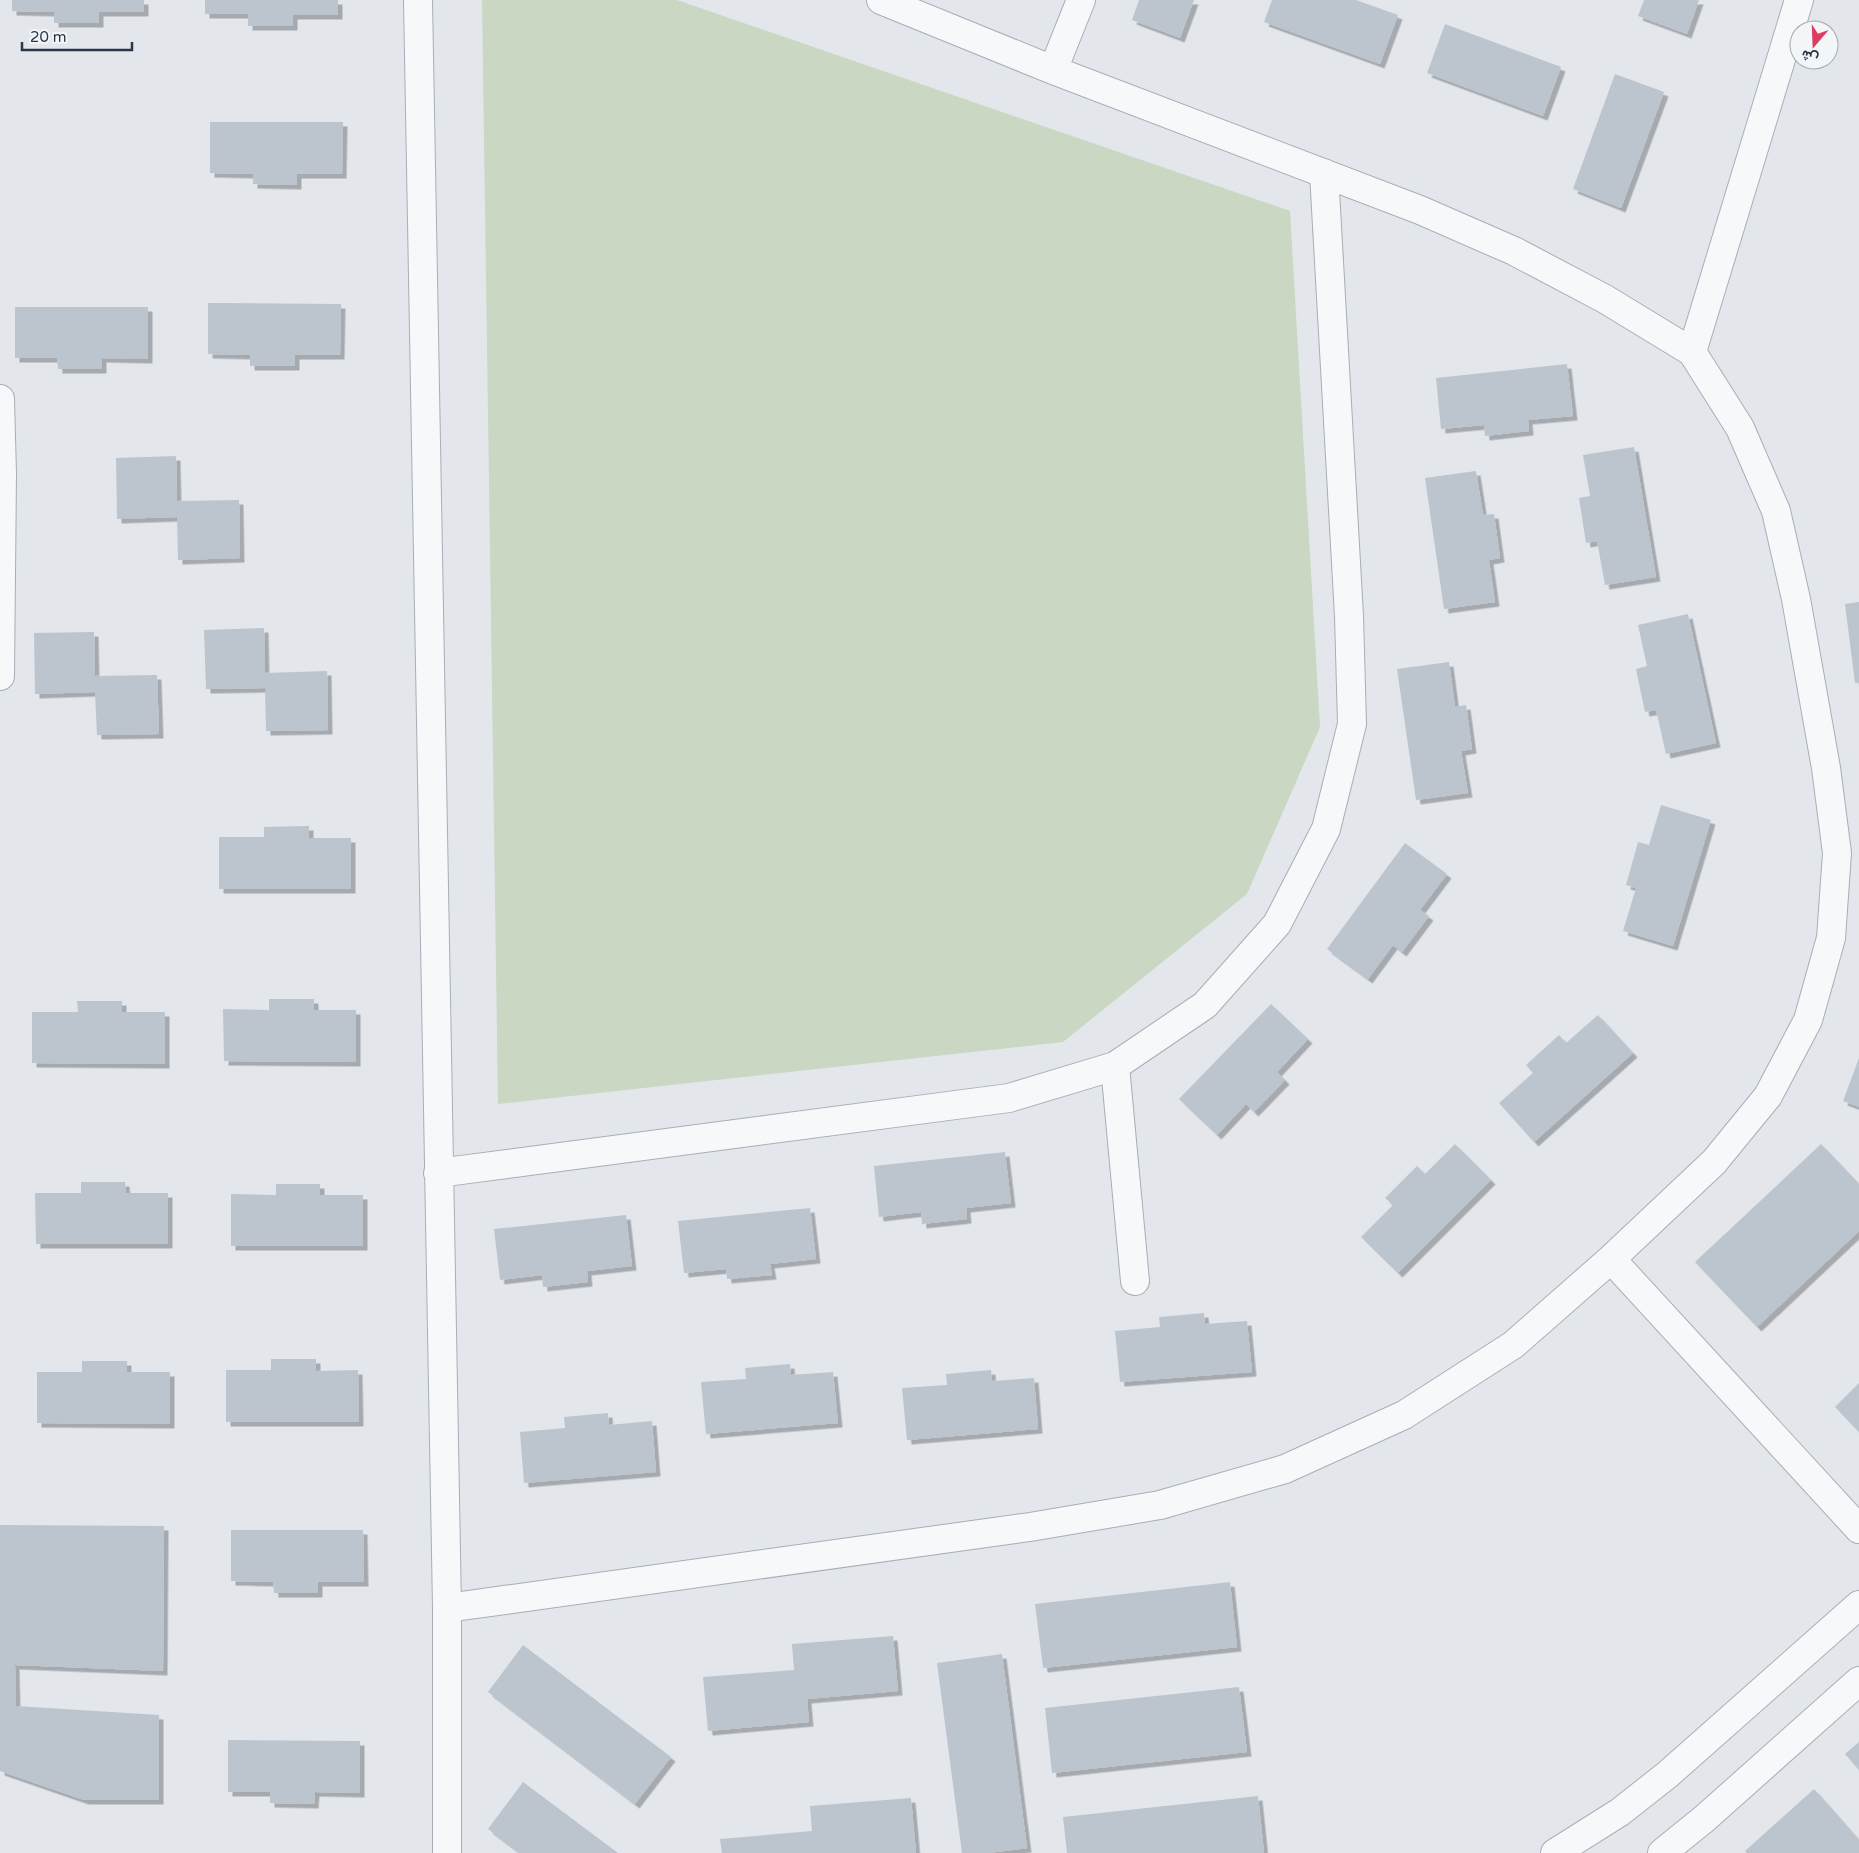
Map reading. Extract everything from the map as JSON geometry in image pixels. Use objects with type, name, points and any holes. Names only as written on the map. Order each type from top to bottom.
[{"type":"street","points":[[418,0],[447,1608],[447,1853]]},
{"type":"street","points":[[447,1608],[1039,1526],[1160,1505],[1285,1469],[1404,1415],[1513,1345],[1611,1259],[1714,1162],[1768,1096],[1808,1020],[1831,938],[1837,853],[1826,768],[1799,618],[1776,511],[1740,428],[1692,352],[1605,299],[1514,251],[1420,210],[1053,70],[881,0]]},
{"type":"street","points":[[1053,70],[1081,0]]},
{"type":"street","points":[[1692,352],[1799,0]]},
{"type":"street","points":[[438,1173],[1009,1098],[1115,1066],[1205,1005],[1277,924],[1326,829],[1352,724],[1350,616],[1324,173]]},
{"type":"street","points":[[0,399],[0,676]]},
{"type":"street","points":[[1115,1066],[1135,1281]]},
{"type":"street","points":[[1611,1259],[1859,1529]]},
{"type":"street","points":[[1555,1853],[1620,1812],[1667,1775],[1859,1605]]},
{"type":"street","points":[[1662,1853],[1704,1819],[1859,1681]]},
{"type":"green space","points":[[482,0],[677,0],[1290,211],[1320,727],[1247,894],[1063,1042],[498,1104]]},
{"type":"building","points":[[12,0],[144,0],[144,12],[99,12],[99,23],[54,23],[54,12],[12,11]]},
{"type":"building","points":[[205,0],[338,0],[338,15],[293,15],[293,26],[248,26],[248,14],[205,14]]},
{"type":"building","points":[[1139,0],[1194,0],[1180,38],[1132,20]]},
{"type":"building","points":[[1272,0],[1356,0],[1398,15],[1380,64],[1264,22]]},
{"type":"building","points":[[1644,0],[1699,0],[1687,34],[1638,16]]},
{"type":"building","points":[[1445,24],[1561,67],[1543,116],[1427,73]]},
{"type":"building","points":[[1615,74],[1664,92],[1621,208],[1573,189]]},
{"type":"building","points":[[210,122],[343,122],[342,174],[297,174],[297,185],[253,184],[253,174],[210,173]]},
{"type":"building","points":[[208,303],[341,304],[340,355],[295,355],[295,366],[250,366],[250,355],[208,354]]},
{"type":"building","points":[[15,307],[148,307],[148,359],[102,358],[102,369],[58,369],[57,358],[15,358]]},
{"type":"building","points":[[1567,364],[1573,416],[1528,420],[1529,431],[1485,436],[1484,425],[1441,429],[1436,378]]},
{"type":"building","points":[[1634,447],[1656,577],[1605,585],[1597,541],[1586,543],[1579,498],[1590,496],[1583,455]]},
{"type":"building","points":[[176,456],[177,501],[239,500],[240,558],[178,560],[177,517],[117,519],[116,458]]},
{"type":"building","points":[[1476,471],[1483,515],[1494,514],[1500,558],[1489,560],[1495,602],[1444,609],[1425,478]]},
{"type":"building","points":[[1859,602],[1859,683],[1855,683],[1845,604]]},
{"type":"building","points":[[1688,614],[1716,743],[1666,754],[1656,710],[1645,712],[1636,669],[1647,666],[1638,625]]},
{"type":"building","points":[[264,628],[265,673],[327,671],[328,730],[266,731],[265,688],[206,689],[204,630]]},
{"type":"building","points":[[94,632],[95,676],[157,675],[159,734],[97,735],[95,692],[35,694],[34,633]]},
{"type":"building","points":[[1449,662],[1455,707],[1466,705],[1472,749],[1461,751],[1468,793],[1416,800],[1397,669]]},
{"type":"building","points":[[1661,805],[1711,820],[1673,946],[1623,931],[1636,888],[1626,885],[1638,842],[1649,845]]},
{"type":"building","points":[[309,826],[309,838],[351,838],[351,889],[219,889],[219,837],[264,837],[264,827]]},
{"type":"building","points":[[1405,843],[1447,874],[1420,910],[1429,916],[1402,952],[1393,945],[1368,979],[1327,949]]},
{"type":"building","points":[[269,999],[314,999],[314,1010],[356,1010],[356,1062],[224,1061],[223,1009],[269,1010]]},
{"type":"building","points":[[77,1001],[122,1001],[122,1012],[165,1012],[165,1064],[32,1063],[32,1012],[78,1012]]},
{"type":"building","points":[[1271,1004],[1308,1039],[1277,1072],[1285,1080],[1254,1112],[1246,1104],[1217,1135],[1179,1099]]},
{"type":"building","points":[[1598,1015],[1633,1053],[1534,1142],[1499,1103],[1533,1073],[1526,1065],[1559,1035],[1566,1043]]},
{"type":"building","points":[[1859,1058],[1859,1107],[1843,1101]]},
{"type":"building","points":[[1455,1144],[1491,1180],[1398,1273],[1361,1237],[1393,1205],[1385,1198],[1417,1166],[1425,1174]]},
{"type":"building","points":[[1821,1144],[1859,1184],[1859,1231],[1757,1327],[1695,1262]]},
{"type":"building","points":[[1005,1152],[1011,1203],[966,1208],[967,1219],[922,1224],[921,1212],[879,1217],[874,1166]]},
{"type":"building","points":[[81,1182],[125,1182],[126,1193],[168,1193],[168,1244],[36,1244],[35,1193],[81,1193]]},
{"type":"building","points":[[276,1184],[320,1184],[320,1195],[363,1195],[363,1246],[231,1246],[231,1194],[276,1195]]},
{"type":"building","points":[[810,1208],[816,1259],[770,1264],[772,1275],[727,1279],[726,1269],[684,1273],[678,1221]]},
{"type":"building","points":[[626,1215],[632,1266],[587,1271],[588,1282],[543,1287],[542,1275],[500,1280],[494,1229]]},
{"type":"building","points":[[1204,1313],[1205,1324],[1247,1321],[1252,1372],[1120,1382],[1115,1331],[1160,1327],[1159,1317]]},
{"type":"building","points":[[271,1359],[316,1359],[316,1371],[358,1370],[359,1422],[226,1422],[226,1370],[271,1370]]},
{"type":"building","points":[[82,1361],[127,1361],[127,1372],[170,1372],[170,1424],[37,1423],[37,1372],[82,1372]]},
{"type":"building","points":[[790,1364],[791,1375],[833,1372],[838,1423],[706,1434],[701,1382],[746,1379],[745,1368]]},
{"type":"building","points":[[991,1370],[992,1381],[1034,1378],[1038,1429],[907,1440],[902,1388],[947,1385],[946,1374]]},
{"type":"building","points":[[1859,1383],[1859,1432],[1835,1407]]},
{"type":"building","points":[[608,1413],[609,1425],[652,1421],[656,1472],[524,1483],[520,1432],[565,1428],[564,1417]]},
{"type":"building","points":[[0,1525],[164,1526],[163,1671],[15,1665],[16,1706],[159,1715],[159,1800],[84,1800],[0,1771]]},
{"type":"building","points":[[231,1530],[363,1530],[364,1582],[318,1582],[318,1593],[274,1593],[273,1582],[231,1581]]},
{"type":"building","points":[[1230,1582],[1237,1647],[1043,1668],[1035,1604]]},
{"type":"building","points":[[893,1636],[898,1691],[807,1699],[809,1722],[708,1731],[703,1677],[794,1670],[792,1644]]},
{"type":"building","points":[[523,1645],[671,1757],[635,1804],[488,1692]]},
{"type":"building","points":[[1002,1654],[1027,1848],[988,1853],[962,1853],[937,1663]]},
{"type":"building","points":[[1239,1687],[1247,1752],[1052,1773],[1045,1708]]},
{"type":"building","points":[[228,1740],[360,1741],[360,1793],[315,1792],[314,1804],[270,1803],[270,1792],[228,1792]]},
{"type":"building","points":[[1859,1742],[1859,1770],[1845,1754]]},
{"type":"building","points":[[523,1782],[618,1853],[520,1853],[488,1829]]},
{"type":"building","points":[[1814,1789],[1859,1840],[1859,1853],[1747,1853],[1745,1851]]},
{"type":"building","points":[[1258,1796],[1264,1853],[1067,1853],[1063,1817]]},
{"type":"building","points":[[911,1798],[916,1853],[722,1853],[720,1839],[812,1831],[810,1806]]}]
